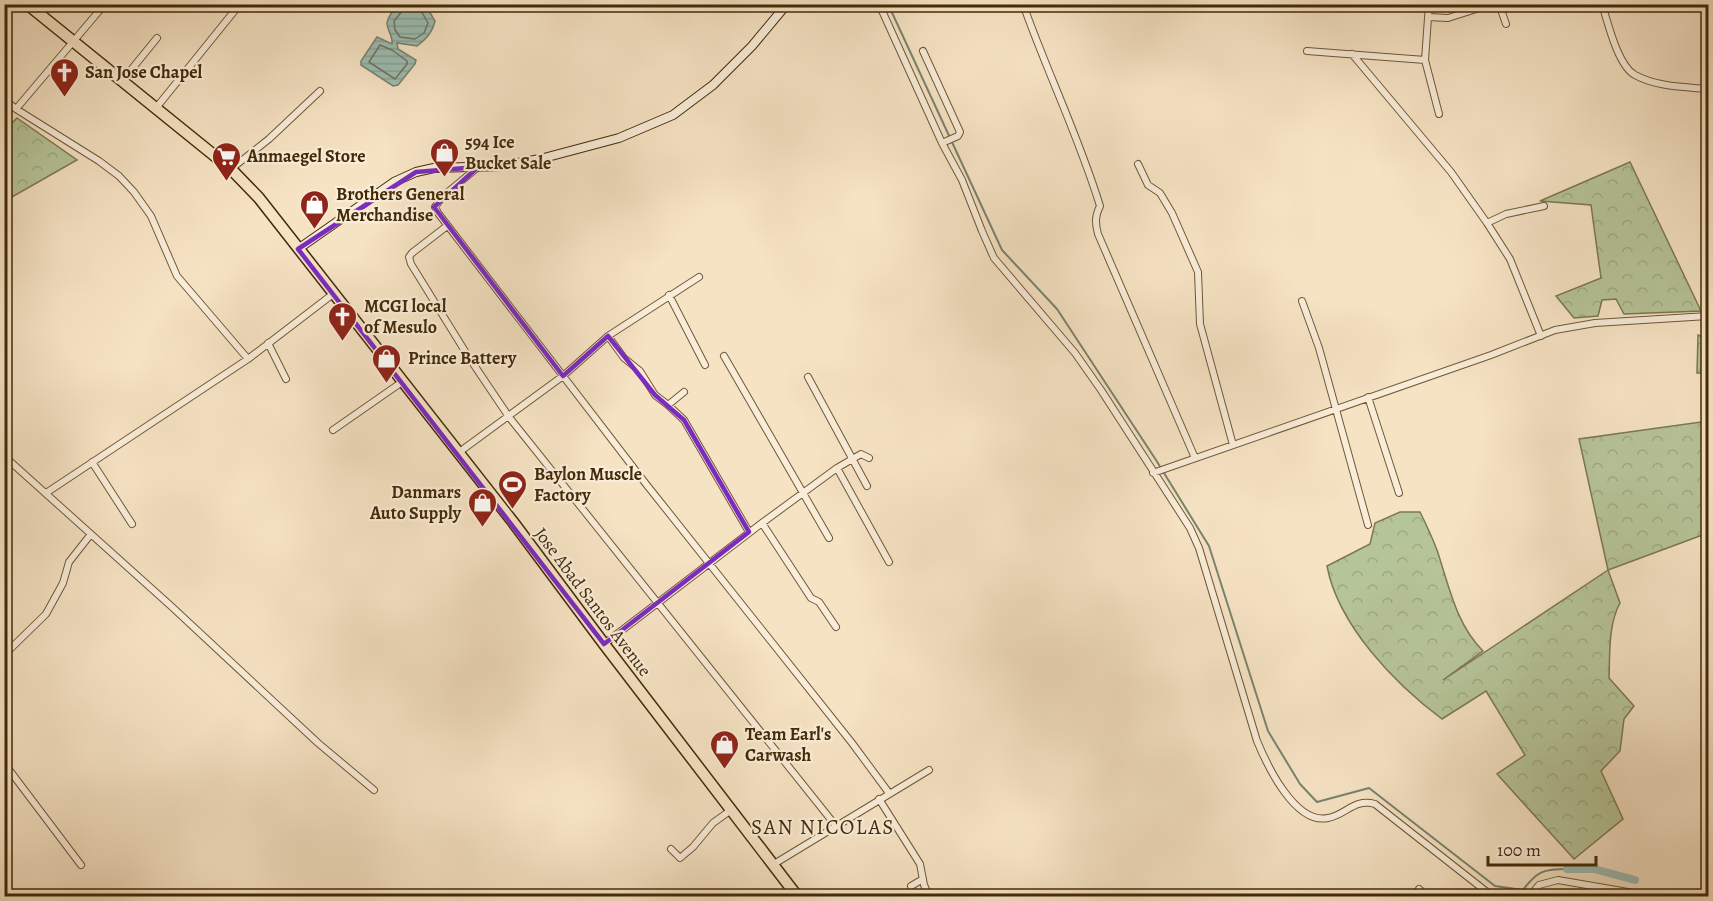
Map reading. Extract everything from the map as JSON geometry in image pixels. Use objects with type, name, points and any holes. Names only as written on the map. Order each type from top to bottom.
[{"type":"highway","name":"Jose Abad Santos Avenue","points":[[27,4],[231,169],[259,198],[513,522],[797,897]]},
{"type":"main road","points":[[298,249],[394,182],[416,172],[434,168],[502,166],[540,159],[607,141],[673,115],[713,85],[752,46],[787,4]]},
{"type":"street","points":[[16,109],[105,4]]},
{"type":"street","points":[[156,108],[240,4]]},
{"type":"street","points":[[879,4],[962,180],[994,258],[1075,352],[1190,528],[1199,548],[1257,741],[1280,788],[1306,814],[1320,819],[1329,818],[1348,807],[1361,803],[1375,804],[1492,897]]},
{"type":"street","points":[[1023,4],[1040,54],[1067,114],[1092,179],[1100,206],[1095,224],[1098,234],[1195,458]]},
{"type":"street","points":[[1429,4],[1425,60],[1439,114]]},
{"type":"street","points":[[1428,17],[1448,18],[1492,4]]},
{"type":"street","points":[[1499,4],[1506,24]]},
{"type":"street","points":[[1602,4],[1618,53],[1633,75],[1658,84],[1708,89]]},
{"type":"street","points":[[122,81],[157,38]]},
{"type":"street","points":[[924,51],[960,132],[958,136],[944,142]]},
{"type":"street","points":[[1307,51],[1425,60]]},
{"type":"street","points":[[1352,54],[1451,172],[1487,223],[1510,258],[1541,336]]},
{"type":"street","points":[[231,169],[320,91]]},
{"type":"street","points":[[4,99],[16,109],[99,160],[119,176],[151,216],[177,276],[248,359]]},
{"type":"street","points":[[1138,164],[1148,185],[1160,193],[1172,213],[1198,272],[1200,324],[1233,445]]},
{"type":"street","points":[[478,167],[437,202],[435,207],[438,213],[708,564],[846,734],[890,794]]},
{"type":"street","points":[[1487,223],[1506,214],[1544,206]]},
{"type":"street","points":[[447,226],[412,253],[411,264],[468,356],[509,417],[836,826]]},
{"type":"street","points":[[458,453],[563,376],[608,336],[699,277]]},
{"type":"street","points":[[46,493],[248,359],[333,294]]},
{"type":"street","points":[[669,295],[705,365]]},
{"type":"street","points":[[1302,301],[1337,409],[1368,525]]},
{"type":"street","points":[[1155,472],[1172,464],[1233,445],[1573,326],[1708,316]]},
{"type":"street","points":[[608,336],[624,358],[640,371],[656,395],[684,420],[749,532]]},
{"type":"street","points":[[268,343],[286,379]]},
{"type":"street","points":[[724,356],[829,538]]},
{"type":"street","points":[[808,377],[867,486]]},
{"type":"street","points":[[333,430],[402,382]]},
{"type":"street","points":[[668,405],[684,392]]},
{"type":"street","points":[[1368,397],[1399,493]]},
{"type":"street","points":[[604,644],[762,522],[837,468],[861,454],[869,458]]},
{"type":"street","points":[[4,456],[318,743],[374,790]]},
{"type":"street","points":[[92,462],[132,524]]},
{"type":"street","points":[[837,468],[888,562]]},
{"type":"street","points":[[762,522],[811,598],[819,602],[836,627]]},
{"type":"street","points":[[4,656],[46,614],[63,583],[69,562],[91,534]]},
{"type":"street","points":[[4,763],[81,865]]},
{"type":"street","points":[[774,864],[929,770]]},
{"type":"street","points":[[879,799],[920,864],[929,897]]},
{"type":"street","points":[[671,849],[680,858],[686,855],[713,823],[731,810]]},
{"type":"street","points":[[911,886],[923,879]]},
{"type":"street","points":[[1532,894],[1539,885],[1558,880],[1651,897]]},
{"type":"street","points":[[1419,889],[1427,897]]},
{"type":"highlighted area","points":[[478,167],[434,207],[563,376],[608,336],[655,395],[684,420],[749,532],[604,644],[298,249],[416,172]]},
{"type":"green space","points":[[17,118],[77,160],[5,201],[5,130]]},
{"type":"green space","points":[[1630,162],[1701,311],[1624,314],[1616,299],[1602,300],[1598,316],[1574,318],[1556,296],[1601,278],[1591,205],[1540,201]]},
{"type":"green space","points":[[1698,335],[1708,339],[1708,382],[1706,373],[1697,373]]},
{"type":"green space","points":[[1708,421],[1708,533],[1608,570],[1579,439]]},
{"type":"green space","points":[[1400,512],[1420,512],[1437,550],[1460,617],[1483,651],[1443,680],[1608,570],[1620,603],[1613,621],[1609,678],[1634,706],[1624,719],[1620,751],[1601,771],[1623,819],[1574,859],[1497,774],[1525,755],[1486,691],[1442,719],[1424,705],[1388,671],[1356,631],[1333,588],[1327,566],[1370,544],[1375,523]]},
{"type":"water","points":[[402,4],[417,4],[428,10],[435,21],[434,25],[429,35],[417,46],[397,43],[398,49],[416,60],[398,85],[393,86],[361,65],[361,61],[377,37],[392,44],[387,24],[394,10]]},
{"type":"waterway","points":[[888,4],[1002,250],[1057,309],[1156,460],[1209,546],[1268,731],[1300,784],[1317,802],[1369,788],[1495,886],[1523,890],[1542,872],[1567,869]]},
{"type":"waterway","points":[[1567,869],[1594,869],[1635,880]]},
{"type":"place","name":"San Jose Chapel","points":[[64,98]]},
{"type":"place","name":"594 Ice Bucket Sale","points":[[444,178]]},
{"type":"place","name":"Anmaegel Store","points":[[226,182]]},
{"type":"place","name":"Brothers General Merchandise","points":[[315,230]]},
{"type":"place","name":"MCGI local of Mesulo","points":[[343,342]]},
{"type":"place","name":"Prince Battery","points":[[387,384]]},
{"type":"place","name":"Baylon Muscle Factory","points":[[513,510]]},
{"type":"place","name":"Danmars Auto Supply","points":[[482,528]]},
{"type":"place","name":"Team Earl's Carwash","points":[[724,770]]},
{"type":"district","name":"SAN NICOLAS","points":[[823,827]]}]
